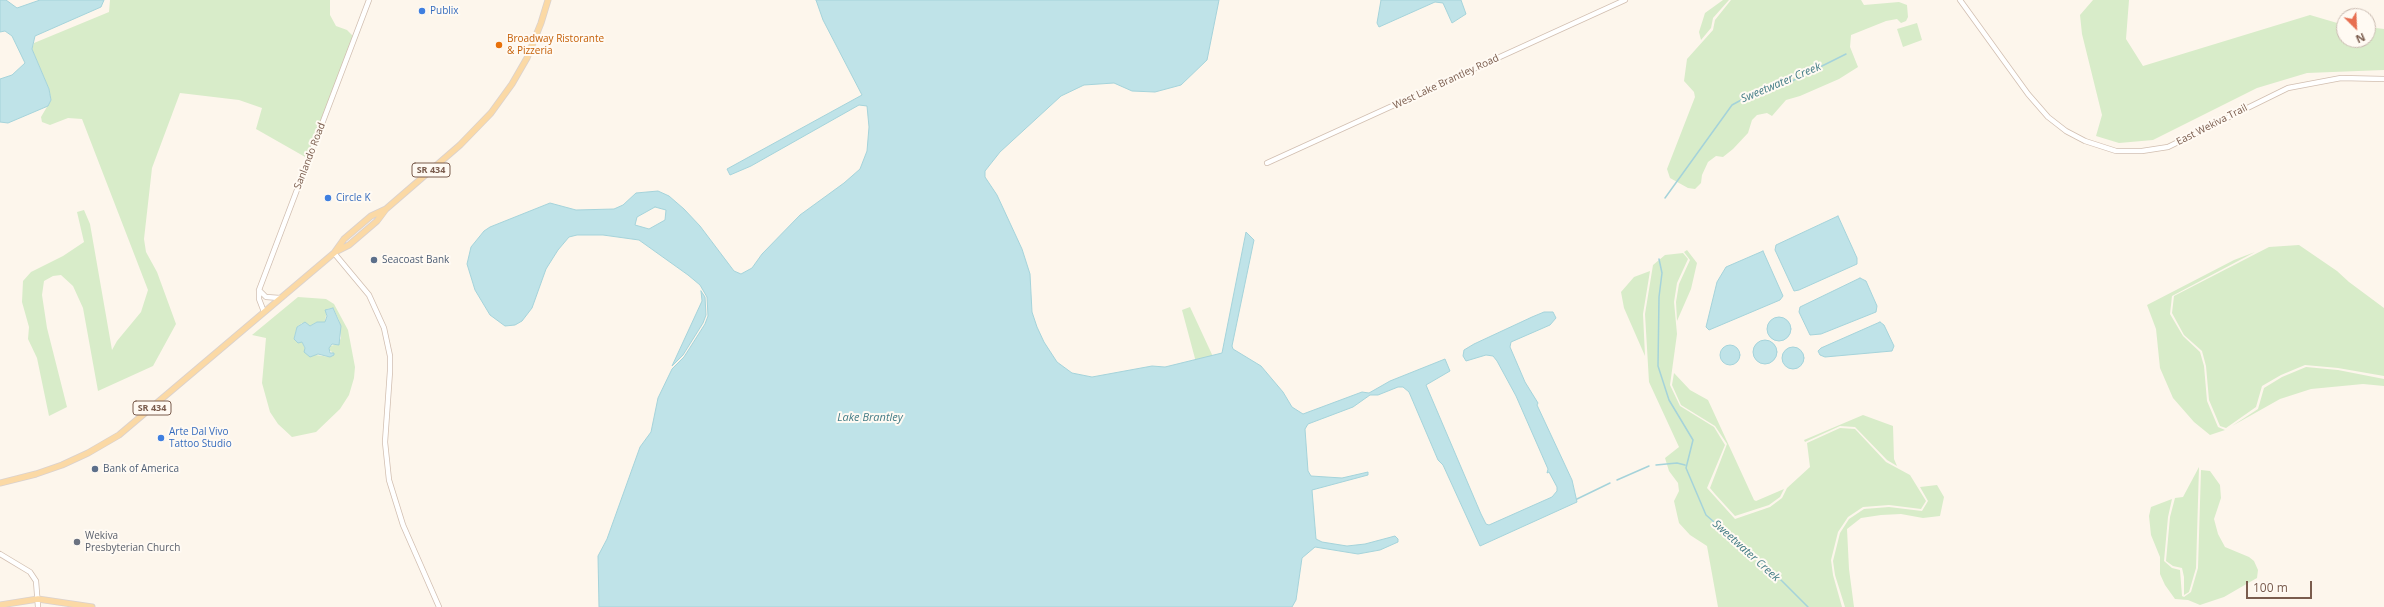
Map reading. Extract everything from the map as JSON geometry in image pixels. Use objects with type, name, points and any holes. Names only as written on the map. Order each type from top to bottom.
[{"type":"main road","name":"SR 434","points":[[0,483],[54,469],[109,441],[130,426],[334,253],[344,239],[371,216],[386,209],[460,145],[491,113],[512,84],[527,58],[542,23],[548,0]]},
{"type":"main road","points":[[0,605],[38,598],[92,607]]},
{"type":"street","name":"Sanlando Road","points":[[259,290],[370,0]]},
{"type":"street","name":"West Lake Brantley Road","points":[[1267,163],[1626,0]]},
{"type":"street","name":"East Wekiva Trail","points":[[1960,0],[2028,94],[2048,117],[2075,136],[2093,145],[2116,150],[2151,150],[2180,142],[2257,101],[2288,88],[2341,78],[2384,79]]},
{"type":"street","points":[[334,253],[369,295],[384,328],[390,356],[385,442],[390,480],[403,525],[439,607]]},
{"type":"street","points":[[259,290],[266,297],[280,298]]},
{"type":"street","points":[[259,290],[259,299],[264,312]]},
{"type":"street","points":[[0,554],[30,572],[36,581],[38,607]]},
{"type":"green space","points":[[110,0],[330,0],[330,15],[336,26],[347,30],[353,36],[307,158],[256,129],[262,108],[239,100],[180,93],[152,168],[144,239],[146,252],[157,272],[176,324],[153,366],[98,391],[83,308],[73,286],[61,275],[53,276],[44,281],[42,295],[47,328],[67,407],[49,416],[37,358],[28,339],[29,327],[22,302],[23,281],[31,272],[63,256],[84,242],[77,212],[84,210],[90,224],[112,350],[117,341],[141,312],[148,290],[82,119],[68,118],[50,125],[42,122],[41,117],[51,100],[49,89],[32,49],[34,43],[109,12]]},
{"type":"green space","points":[[1723,0],[1729,0],[1713,18],[1711,28],[1701,40],[1699,32],[1705,13]]},
{"type":"green space","points":[[1731,0],[1861,0],[1864,5],[1899,2],[1907,5],[1908,17],[1906,21],[1901,23],[1897,19],[1886,21],[1851,35],[1850,47],[1858,67],[1839,79],[1800,96],[1786,100],[1772,116],[1767,113],[1757,115],[1752,120],[1748,133],[1733,149],[1723,157],[1716,156],[1708,162],[1702,175],[1701,183],[1695,189],[1688,188],[1670,178],[1667,169],[1695,97],[1694,92],[1684,81],[1687,59],[1713,30],[1715,20]]},
{"type":"green space","points":[[2093,0],[2129,0],[2126,39],[2143,66],[2310,15],[2336,23],[2336,48],[2376,48],[2376,28],[2384,29],[2384,70],[2307,73],[2257,88],[2153,140],[2119,143],[2096,136],[2102,115],[2082,34],[2080,15]]},
{"type":"green space","points":[[1917,23],[1922,40],[1903,47],[1897,29]]},
{"type":"green space","points":[[2299,245],[2337,271],[2349,282],[2384,308],[2384,376],[2338,368],[2305,365],[2281,375],[2262,386],[2256,407],[2226,428],[2220,426],[2209,400],[2206,366],[2202,351],[2184,335],[2172,313],[2174,296],[2269,247]]},
{"type":"green space","points":[[1687,250],[1697,263],[1691,289],[1677,321],[1676,302],[1679,284],[1690,260],[1684,252]]},
{"type":"green space","points":[[2255,252],[2172,296],[2170,314],[2183,336],[2200,352],[2204,366],[2207,401],[2218,427],[2225,430],[2210,435],[2194,422],[2173,398],[2160,368],[2156,329],[2147,305],[2234,260]]},
{"type":"green space","points":[[1683,253],[1688,259],[1677,283],[1674,302],[1677,334],[1670,385],[1680,406],[1714,427],[1725,445],[1707,488],[1735,519],[1770,507],[1782,498],[1787,488],[1810,467],[1807,443],[1840,428],[1855,429],[1886,462],[1910,475],[1926,501],[1921,509],[1889,505],[1863,507],[1848,517],[1838,532],[1831,560],[1833,575],[1842,607],[1718,607],[1707,546],[1690,535],[1679,523],[1674,501],[1679,491],[1678,483],[1669,471],[1665,458],[1679,447],[1649,382],[1645,314],[1653,265],[1665,255]]},
{"type":"green space","points":[[1650,271],[1643,314],[1645,356],[1624,308],[1621,292],[1634,277]]},
{"type":"green space","points":[[298,297],[326,299],[334,304],[348,330],[355,367],[354,378],[349,395],[340,409],[316,432],[292,437],[278,424],[270,412],[262,383],[266,338],[252,335]],"holes":[[[333,308],[339,320],[341,338],[338,344],[330,346],[329,350],[332,352],[330,357],[316,355],[305,349],[302,342],[294,339],[297,327],[302,323],[310,326],[317,322],[325,322],[327,309]]]},
{"type":"green space","points":[[1190,307],[1215,361],[1197,366],[1182,310]]},
{"type":"green space","points":[[2306,367],[2338,370],[2384,379],[2384,386],[2363,384],[2311,389],[2280,399],[2232,426],[2258,409],[2264,388],[2282,377]]},
{"type":"green space","points":[[1674,373],[1690,390],[1708,400],[1754,500],[1756,501],[1784,489],[1780,497],[1769,505],[1735,516],[1715,494],[1710,488],[1727,444],[1715,426],[1681,405],[1672,385]]},
{"type":"green space","points":[[1863,415],[1893,426],[1894,459],[1897,466],[1887,460],[1855,427],[1840,426],[1805,442],[1804,440]]},
{"type":"green space","points":[[2199,467],[2196,568],[2189,592],[2184,595],[2184,577],[2182,568],[2173,566],[2166,561],[2170,517],[2175,498],[2183,497]]},
{"type":"green space","points":[[2201,470],[2210,471],[2220,485],[2221,498],[2214,519],[2218,534],[2225,547],[2249,557],[2254,561],[2258,570],[2257,578],[2224,597],[2200,605],[2188,600],[2175,599],[2165,585],[2160,574],[2160,557],[2151,535],[2149,516],[2151,507],[2172,499],[2168,517],[2164,561],[2172,568],[2180,570],[2182,596],[2184,597],[2191,592],[2198,568]]},
{"type":"green space","points":[[1937,485],[1944,497],[1940,516],[1923,518],[1901,514],[1881,515],[1861,518],[1847,529],[1849,569],[1854,607],[1845,607],[1835,575],[1833,561],[1840,533],[1849,519],[1864,509],[1889,507],[1922,511],[1928,501],[1920,487]]},
{"type":"water","points":[[0,0],[6,0],[17,8],[40,0],[104,0],[101,7],[35,36],[32,49],[49,89],[51,100],[48,106],[8,123],[0,122],[0,79],[12,75],[25,63],[12,36],[5,31],[0,32]]},
{"type":"water","name":"Lake Brantley","points":[[816,0],[1219,0],[1207,60],[1181,85],[1155,92],[1132,91],[1114,83],[1084,85],[1061,96],[1000,152],[985,171],[985,177],[997,195],[1022,249],[1030,274],[1032,312],[1044,342],[1057,362],[1072,373],[1092,377],[1152,366],[1165,367],[1222,353],[1246,232],[1254,240],[1232,346],[1233,349],[1261,366],[1283,392],[1292,407],[1303,414],[1362,392],[1369,393],[1390,381],[1445,359],[1450,371],[1426,385],[1481,514],[1486,524],[1489,525],[1552,497],[1557,491],[1557,487],[1549,472],[1547,473],[1548,469],[1516,396],[1497,361],[1493,356],[1486,355],[1466,361],[1463,356],[1464,350],[1532,317],[1544,312],[1553,312],[1556,318],[1550,325],[1511,342],[1510,347],[1525,382],[1538,403],[1537,405],[1572,480],[1577,502],[1480,546],[1443,465],[1438,460],[1409,392],[1403,387],[1398,387],[1378,395],[1370,395],[1353,407],[1308,424],[1305,429],[1308,471],[1311,476],[1342,478],[1368,472],[1368,475],[1312,490],[1316,539],[1322,542],[1347,546],[1365,544],[1395,536],[1398,539],[1398,542],[1380,550],[1358,554],[1315,547],[1302,558],[1296,600],[1292,607],[599,607],[598,556],[607,539],[640,447],[651,432],[658,398],[672,369],[684,357],[705,324],[708,316],[707,297],[700,285],[639,240],[603,235],[577,235],[569,237],[558,250],[546,269],[532,308],[522,321],[515,325],[505,326],[490,315],[475,290],[467,264],[471,247],[484,231],[490,227],[550,203],[576,210],[614,209],[623,205],[636,193],[658,191],[669,196],[684,209],[700,226],[734,271],[741,274],[752,268],[762,254],[800,215],[844,183],[860,169],[867,151],[869,127],[867,106],[859,105],[751,166],[730,175],[727,169],[862,95],[823,20]],"holes":[[[655,207],[666,210],[665,220],[649,229],[635,225],[637,217]]]},
{"type":"water","points":[[1381,0],[1461,0],[1466,14],[1452,23],[1443,3],[1435,2],[1379,27],[1377,23]]},
{"type":"water","points":[[1838,216],[1857,258],[1857,264],[1794,291],[1775,250],[1776,245]]},
{"type":"water","points":[[1763,251],[1783,296],[1780,300],[1709,330],[1706,327],[1717,282],[1726,267]]},
{"type":"water","points":[[1860,278],[1866,281],[1877,306],[1876,312],[1821,334],[1810,335],[1799,312],[1800,307]]},
{"type":"water","points":[[701,291],[705,297],[706,315],[703,323],[683,355],[672,366],[702,301]]},
{"type":"water","points":[[333,308],[341,326],[339,345],[332,344],[329,348],[330,353],[334,353],[334,355],[330,357],[318,354],[310,357],[304,352],[305,348],[302,342],[298,343],[294,339],[297,327],[305,322],[310,326],[317,322],[325,322],[327,316],[325,310]]},
{"type":"water","points":[[1779,317],[1784,318],[1790,324],[1790,334],[1784,340],[1779,341],[1774,340],[1768,334],[1767,329],[1768,324],[1774,318]]},
{"type":"water","points":[[1880,322],[1884,325],[1894,346],[1892,351],[1825,357],[1820,355],[1818,351],[1821,348]]},
{"type":"water","points":[[1765,340],[1773,344],[1777,352],[1773,360],[1765,364],[1757,360],[1753,352],[1757,344]]},
{"type":"water","points":[[1730,345],[1737,348],[1740,355],[1737,362],[1730,365],[1723,362],[1720,355],[1723,348]]},
{"type":"water","points":[[1789,347],[1797,347],[1804,354],[1804,362],[1797,369],[1789,369],[1782,362],[1782,354]]},
{"type":"waterway","name":"Sweetwater Creek","points":[[1665,198],[1732,105],[1754,93],[1786,84],[1846,54]]},
{"type":"waterway","name":"Sweetwater Creek","points":[[1659,259],[1662,273],[1659,297],[1658,366],[1669,400],[1693,440],[1686,468],[1706,515],[1782,581],[1808,607]]},
{"type":"waterway","points":[[1656,465],[1677,463],[1685,465]]},
{"type":"waterway","points":[[1617,480],[1649,466]]},
{"type":"waterway","points":[[1577,499],[1610,483]]},
{"type":"place","name":"Publix","points":[[422,11]]},
{"type":"place","name":"Broadway Ristorante & Pizzeria","points":[[499,45]]},
{"type":"place","name":"Circle K","points":[[328,198]]},
{"type":"place","name":"Seacoast Bank","points":[[374,260]]},
{"type":"place","name":"Arte Dal Vivo Tattoo Studio","points":[[161,438]]},
{"type":"place","name":"Bank of America","points":[[95,469]]},
{"type":"place","name":"Wekiva Presbyterian Church","points":[[77,542]]}]
